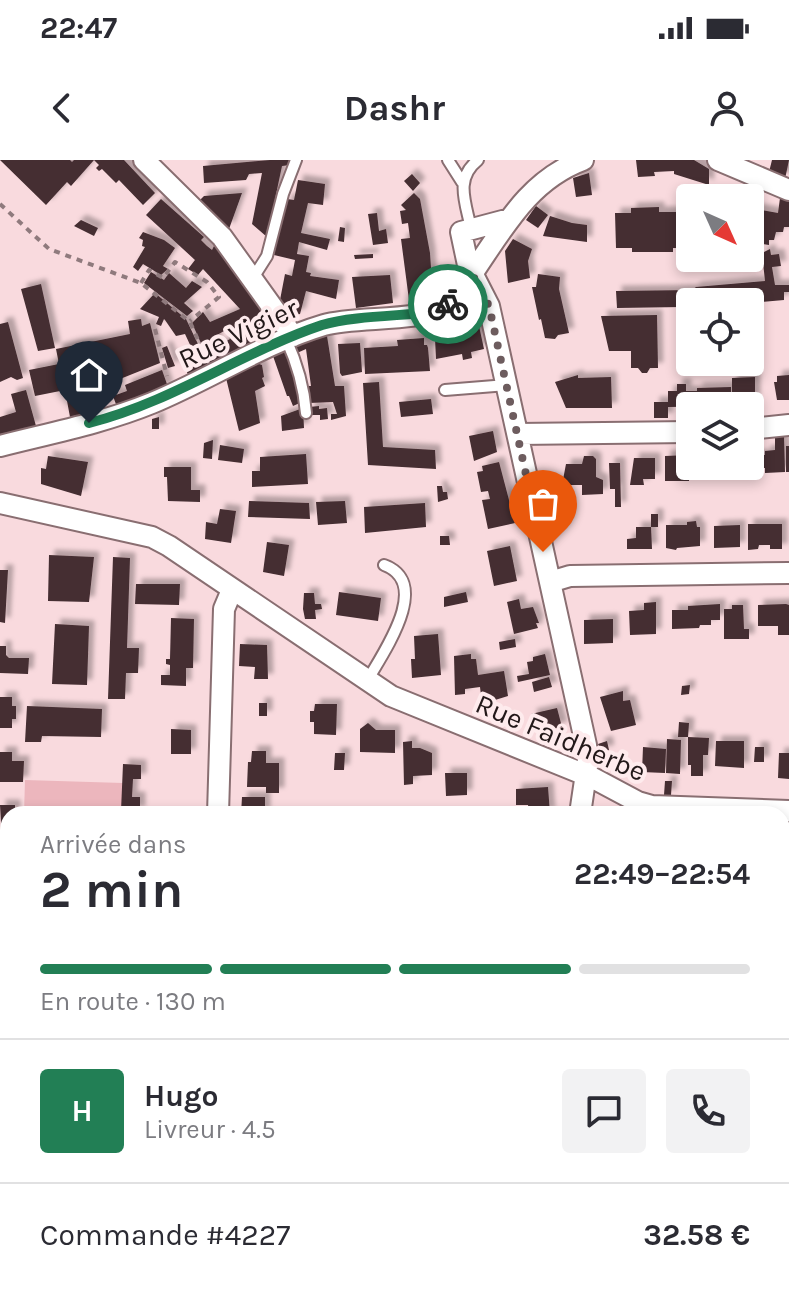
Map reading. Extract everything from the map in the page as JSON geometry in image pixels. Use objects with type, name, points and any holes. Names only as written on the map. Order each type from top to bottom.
[{"type":"street","points":[[144,160],[222,237],[253,278],[290,338]]},
{"type":"street","name":"Rue Vigier","points":[[0,446],[118,416],[290,338],[337,322],[433,312],[447,305],[537,187],[551,175],[583,160]]},
{"type":"street","points":[[726,161],[789,190]]},
{"type":"street","points":[[510,219],[461,232],[472,274],[489,306],[586,745],[588,760],[581,806]]},
{"type":"street","points":[[764,428],[789,425]]},
{"type":"street","points":[[518,434],[676,432]]},
{"type":"street","name":"Rue Faidherbe","points":[[0,503],[152,537],[391,696],[586,775],[652,806]]},
{"type":"street","points":[[550,582],[570,576],[789,573]]},
{"type":"street","points":[[218,806],[224,609],[232,590]]},
{"type":"lane","points":[[253,278],[267,256],[283,194],[296,160]]},
{"type":"lane","points":[[448,160],[462,182],[471,229]]},
{"type":"lane","points":[[462,182],[478,160]]},
{"type":"lane","points":[[290,338],[305,393],[306,413]]},
{"type":"lane","points":[[445,390],[507,385]]},
{"type":"lane","points":[[367,681],[404,609],[406,592],[403,577],[394,568],[384,565]]},
{"type":"path","points":[[0,204],[49,249],[141,283],[190,322],[213,375]]},
{"type":"path","points":[[141,283],[149,270],[163,278],[175,262],[207,282],[219,297],[190,322]]},
{"type":"path","points":[[155,329],[172,394]]},
{"type":"shaded area","points":[[25,780],[123,783],[122,806],[24,806]]},
{"type":"building","points":[[0,160],[94,160],[71,186],[67,182],[46,205]]},
{"type":"building","points":[[94,160],[124,160],[155,193],[143,205],[119,180],[116,183],[102,169],[99,171],[96,168],[99,165]]},
{"type":"building","points":[[291,160],[290,165],[282,166],[267,237],[252,224],[262,173],[249,174],[246,180],[204,183],[203,166]]},
{"type":"building","points":[[636,160],[694,160],[709,169],[709,184],[674,174],[674,171],[638,177]]},
{"type":"building","points":[[772,160],[789,160],[785,179],[769,172]]},
{"type":"building","points":[[589,173],[592,195],[576,197],[573,178]]},
{"type":"building","points":[[412,174],[420,183],[413,191],[404,181]]},
{"type":"building","points":[[298,180],[325,184],[323,205],[308,203],[301,233],[330,239],[327,250],[299,242],[297,254],[309,256],[306,272],[311,273],[310,276],[339,280],[336,299],[306,291],[300,314],[290,316],[280,300],[285,274],[292,276],[295,260],[274,255],[287,199],[294,200]]},
{"type":"building","points":[[242,193],[229,229],[200,200],[204,196]]},
{"type":"building","points":[[414,193],[420,199],[430,253],[433,298],[409,300],[401,239],[410,238],[408,223],[402,224],[400,211],[406,210],[401,205]]},
{"type":"building","points":[[780,198],[789,202],[789,227],[784,227],[783,232],[776,232],[769,245],[764,244],[764,210],[778,213]]},
{"type":"building","points":[[161,199],[204,237],[201,240],[207,246],[212,250],[214,246],[227,258],[265,312],[277,336],[212,368],[192,323],[203,312],[210,322],[240,309],[203,269],[198,275],[188,269],[195,260],[146,215]],"holes":[[[226,330],[230,339],[219,345],[215,336]]]},
{"type":"building","points":[[536,206],[548,215],[538,228],[526,220]]},
{"type":"building","points":[[659,207],[659,212],[676,212],[676,248],[673,252],[632,252],[632,248],[616,248],[615,213],[631,213],[631,208]]},
{"type":"building","points":[[377,213],[379,231],[386,229],[388,243],[373,245],[368,214]]},
{"type":"building","points":[[550,216],[587,225],[587,242],[543,236]]},
{"type":"building","points":[[81,220],[98,228],[94,236],[74,226]]},
{"type":"building","points":[[340,227],[345,228],[344,242],[338,241]]},
{"type":"building","points":[[143,232],[175,248],[163,266],[168,269],[161,275],[143,264],[138,271],[133,267],[145,247],[139,238]]},
{"type":"building","points":[[513,239],[532,249],[528,261],[530,278],[508,283],[505,251]]},
{"type":"building","points":[[770,249],[771,255],[779,254],[781,266],[772,267],[775,285],[789,285],[789,292],[784,292],[784,300],[764,302],[764,288],[695,288],[765,281],[764,252]]},
{"type":"building","points":[[373,254],[373,258],[355,259],[354,255]]},
{"type":"building","points":[[151,272],[164,280],[169,273],[186,288],[192,281],[202,287],[184,303],[193,311],[187,316],[144,283]]},
{"type":"building","points":[[538,274],[560,277],[559,289],[569,333],[558,335],[555,339],[545,338],[539,320],[532,287],[536,287]]},
{"type":"building","points":[[390,275],[393,303],[356,308],[352,277]]},
{"type":"building","points":[[41,284],[55,348],[38,351],[21,289]]},
{"type":"building","points":[[676,290],[676,307],[617,308],[616,291]]},
{"type":"building","points":[[155,293],[186,319],[210,369],[189,378],[181,354],[192,349],[185,334],[176,336],[164,319],[161,326],[156,324],[159,317],[140,309]]},
{"type":"building","points":[[454,314],[455,322],[477,317],[484,349],[471,352],[472,358],[463,360],[462,354],[436,359],[434,318]]},
{"type":"building","points":[[657,315],[658,368],[642,373],[638,368],[631,368],[631,351],[609,351],[601,316]]},
{"type":"building","points":[[141,319],[142,326],[150,323],[160,363],[115,381],[115,389],[111,377],[108,377],[105,356],[92,360],[90,355],[79,358],[83,384],[80,385],[86,413],[70,417],[65,390],[35,396],[29,370],[59,364],[56,349],[130,334],[128,321]]},
{"type":"building","points":[[8,322],[23,378],[17,380],[11,377],[0,382],[0,324]]},
{"type":"building","points":[[327,336],[335,386],[344,386],[346,416],[331,420],[331,414],[337,414],[333,402],[309,403],[308,386],[311,386],[306,349],[297,353],[295,346]]},
{"type":"building","points":[[424,338],[430,371],[365,374],[364,348],[398,346],[397,340]]},
{"type":"building","points":[[360,343],[362,372],[342,376],[338,344]]},
{"type":"building","points":[[167,346],[175,366],[168,368],[162,348]]},
{"type":"building","points":[[286,350],[302,395],[302,402],[293,406],[273,356]]},
{"type":"building","points":[[256,363],[262,365],[265,386],[255,391],[260,423],[239,431],[226,378]]},
{"type":"building","points":[[162,370],[168,387],[117,407],[113,396],[127,391],[125,385]]},
{"type":"building","points":[[578,375],[578,378],[611,377],[612,408],[566,408],[555,382]]},
{"type":"building","points":[[789,375],[789,400],[777,400],[774,382],[777,382],[777,376]]},
{"type":"building","points":[[755,377],[755,392],[732,392],[732,378]]},
{"type":"building","points":[[379,382],[383,447],[435,450],[436,469],[368,465],[363,383]]},
{"type":"building","points":[[677,384],[686,384],[686,391],[731,387],[731,392],[676,392],[676,407],[668,407],[668,418],[654,418],[654,402],[668,402],[668,391],[677,391]]},
{"type":"building","points":[[26,390],[36,426],[0,435],[0,417],[16,412],[11,394]]},
{"type":"building","points":[[431,399],[433,414],[401,417],[399,402]]},
{"type":"building","points":[[319,406],[319,409],[327,408],[328,419],[320,420],[320,415],[309,415],[309,407]]},
{"type":"building","points":[[303,408],[304,428],[282,431],[281,416]]},
{"type":"building","points":[[159,417],[159,429],[152,429],[152,419]]},
{"type":"building","points":[[493,431],[497,452],[474,461],[469,436]]},
{"type":"building","points":[[784,436],[785,472],[765,473],[765,451],[775,450],[775,437]]},
{"type":"building","points":[[213,440],[212,459],[203,458],[204,443]]},
{"type":"building","points":[[220,445],[244,449],[242,463],[218,460]]},
{"type":"building","points":[[786,446],[789,446],[789,472],[786,472]]},
{"type":"building","points":[[306,454],[308,484],[252,487],[252,471],[260,471],[260,457]]},
{"type":"building","points":[[48,456],[88,462],[81,496],[41,484],[41,468],[46,469]]},
{"type":"building","points":[[584,456],[596,459],[596,477],[603,480],[603,494],[582,495],[582,485],[562,485],[566,464],[582,464]]},
{"type":"building","points":[[665,456],[676,456],[676,480],[689,481],[665,481]]},
{"type":"building","points":[[634,458],[655,458],[655,479],[643,479],[644,485],[630,485]]},
{"type":"building","points":[[499,462],[515,523],[488,529],[482,500],[490,499],[488,491],[481,492],[477,472],[483,471],[482,466]]},
{"type":"building","points":[[609,463],[620,463],[621,507],[615,507],[615,489],[610,489]]},
{"type":"building","points":[[164,467],[191,467],[191,490],[200,490],[200,502],[168,501]]},
{"type":"building","points":[[437,486],[442,486],[448,499],[438,502]]},
{"type":"building","points":[[249,501],[309,503],[310,519],[248,517]]},
{"type":"building","points":[[345,501],[347,523],[318,525],[316,502]]},
{"type":"building","points":[[425,503],[426,527],[365,533],[364,507]]},
{"type":"building","points":[[220,509],[236,511],[231,543],[205,539],[206,522],[217,524]]},
{"type":"building","points":[[651,514],[658,514],[658,527],[651,527]]},
{"type":"building","points":[[696,521],[697,527],[700,527],[700,546],[676,550],[666,548],[666,525],[687,525],[687,522]]},
{"type":"building","points":[[748,524],[782,524],[782,549],[759,545],[758,549],[748,550]]},
{"type":"building","points":[[740,525],[740,547],[714,548],[714,526]]},
{"type":"building","points":[[636,527],[651,527],[652,549],[627,549],[627,539],[636,538]]},
{"type":"building","points":[[440,536],[449,536],[450,545],[440,545]]},
{"type":"building","points":[[267,542],[289,545],[284,576],[263,572]]},
{"type":"building","points":[[510,546],[517,581],[494,586],[487,551]]},
{"type":"building","points":[[49,555],[94,557],[89,602],[48,601]]},
{"type":"building","points":[[113,557],[130,558],[127,648],[139,648],[138,673],[126,673],[125,699],[108,699]]},
{"type":"building","points":[[0,570],[8,570],[5,623],[0,622]]},
{"type":"building","points":[[136,584],[180,584],[179,605],[135,604]]},
{"type":"building","points":[[339,592],[381,598],[378,621],[336,615]]},
{"type":"building","points":[[466,592],[468,602],[444,607],[444,597]]},
{"type":"building","points":[[304,593],[314,593],[315,604],[321,604],[322,609],[315,610],[316,619],[305,619]]},
{"type":"building","points":[[519,599],[521,609],[533,607],[539,623],[536,623],[538,628],[514,634],[507,602]]},
{"type":"building","points":[[656,602],[656,634],[630,635],[629,611],[644,610],[644,603]]},
{"type":"building","points":[[720,604],[720,620],[711,620],[711,625],[672,629],[672,610]]},
{"type":"building","points":[[732,605],[743,605],[744,629],[749,629],[749,639],[724,639],[724,609],[732,609]]},
{"type":"building","points":[[758,605],[789,605],[789,635],[778,635],[778,626],[758,626]]},
{"type":"building","points":[[171,618],[194,619],[193,668],[186,668],[186,686],[161,685],[161,675],[170,675],[170,665],[166,664],[166,659],[170,659]]},
{"type":"building","points":[[613,619],[613,643],[584,644],[584,620]]},
{"type":"building","points":[[55,624],[89,626],[87,685],[52,684]]},
{"type":"building","points":[[438,634],[441,675],[412,678],[414,636]]},
{"type":"building","points":[[515,639],[516,647],[500,650],[499,642]]},
{"type":"building","points":[[240,644],[267,645],[268,679],[254,679],[255,667],[239,666]]},
{"type":"building","points":[[0,646],[6,646],[9,658],[29,658],[28,674],[0,673]]},
{"type":"building","points":[[471,654],[471,659],[476,659],[478,675],[504,671],[508,696],[482,704],[480,687],[465,689],[465,694],[455,695],[454,656]]},
{"type":"building","points":[[545,654],[550,675],[518,682],[517,676],[529,674],[527,662]]},
{"type":"building","points":[[549,677],[552,687],[534,692],[532,682]]},
{"type":"building","points":[[690,685],[689,694],[681,695],[682,686]]},
{"type":"building","points":[[623,691],[623,701],[630,700],[636,725],[611,731],[600,697]]},
{"type":"building","points":[[0,697],[12,697],[12,706],[16,706],[12,728],[0,728]]},
{"type":"building","points":[[259,703],[267,703],[267,716],[259,716]]},
{"type":"building","points":[[315,704],[337,704],[336,735],[314,734],[310,711],[314,711]]},
{"type":"building","points":[[27,706],[102,709],[101,737],[42,736],[41,742],[25,742]]},
{"type":"building","points":[[557,708],[562,727],[539,732],[537,728],[534,729],[531,714]]},
{"type":"building","points":[[679,722],[689,723],[688,737],[678,737]]},
{"type":"building","points":[[368,723],[376,730],[395,730],[395,753],[360,752],[360,729]]},
{"type":"building","points":[[171,729],[191,730],[191,754],[171,754]]},
{"type":"building","points":[[688,737],[709,738],[708,755],[703,755],[703,776],[691,776]]},
{"type":"building","points":[[667,739],[681,740],[680,774],[666,773]]},
{"type":"building","points":[[412,741],[412,748],[432,753],[432,775],[413,776],[413,784],[404,785],[403,742]]},
{"type":"building","points":[[607,741],[609,750],[602,752],[598,744]]},
{"type":"building","points":[[716,741],[744,741],[744,768],[715,766]]},
{"type":"building","points":[[643,747],[666,749],[665,773],[642,772]]},
{"type":"building","points":[[755,747],[764,747],[764,762],[754,762]]},
{"type":"building","points":[[252,751],[266,751],[266,763],[279,763],[279,793],[266,793],[266,787],[247,787],[248,762],[251,762]]},
{"type":"building","points":[[0,752],[12,752],[12,761],[24,761],[23,782],[0,782]]},
{"type":"building","points":[[335,753],[345,753],[344,770],[334,770]]},
{"type":"building","points":[[779,753],[789,753],[789,779],[778,778]]},
{"type":"building","points":[[123,764],[141,765],[141,779],[133,779],[132,797],[140,797],[140,806],[121,806]]},
{"type":"building","points":[[445,773],[467,773],[467,795],[446,796]]},
{"type":"building","points":[[665,781],[672,781],[671,795],[664,795]]},
{"type":"building","points":[[548,787],[549,806],[516,805],[516,789]]},
{"type":"building","points":[[242,797],[265,797],[265,806],[241,806]]},
{"type":"way so far","points":[[448,304],[472,274],[489,306],[543,552]]},
{"type":"route","points":[[89,423],[150,403],[286,339],[326,324],[433,312],[448,304]]}]
